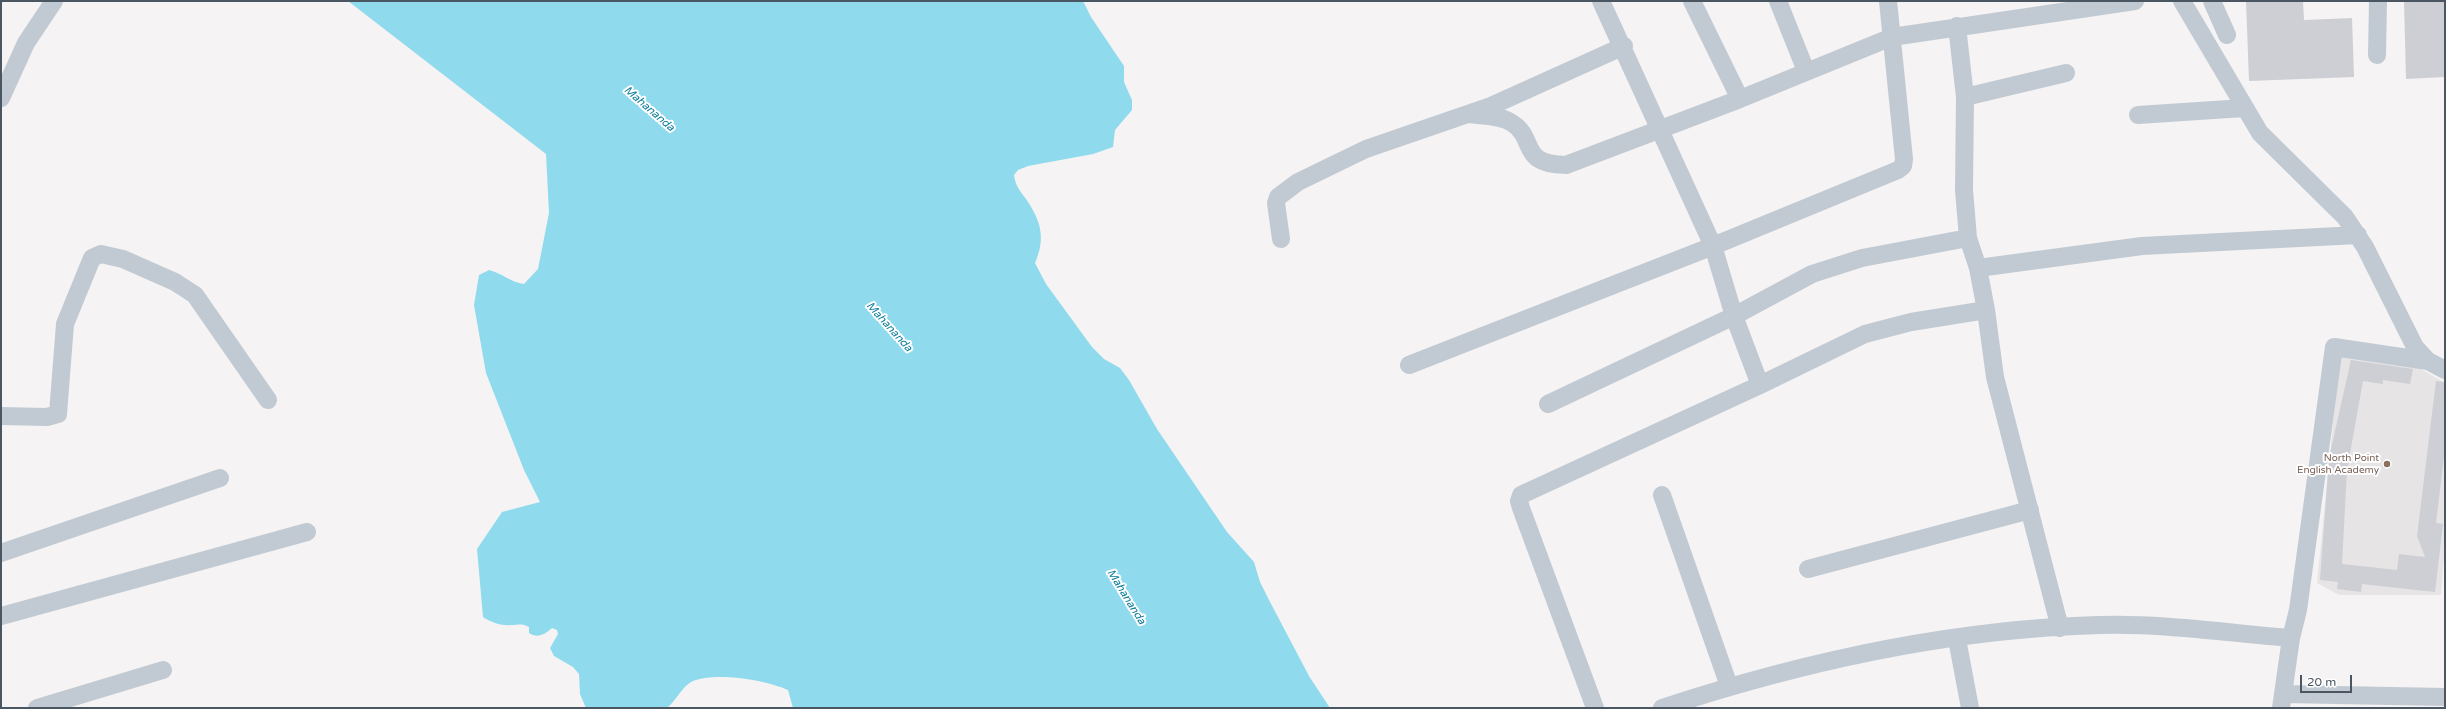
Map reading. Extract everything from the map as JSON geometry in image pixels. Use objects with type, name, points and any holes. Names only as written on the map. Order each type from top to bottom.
[{"type":"street","points":[[1,98],[26,43],[54,1]]},
{"type":"street","points":[[1602,1],[1624,46],[1713,246],[1734,316],[1760,385]]},
{"type":"street","points":[[1692,1],[1740,99]]},
{"type":"street","points":[[1778,1],[1806,71]]},
{"type":"street","points":[[1409,365],[1713,246],[1890,174],[1903,166],[1888,1]]},
{"type":"street","points":[[1470,114],[1502,119],[1513,123],[1520,130],[1533,155],[1541,160],[1556,164],[1575,162],[1740,99],[1892,37],[1957,26],[2135,1]]},
{"type":"street","points":[[2182,1],[2260,133],[2345,217],[2358,235],[2416,347],[2428,361]]},
{"type":"street","points":[[2212,1],[2227,35]]},
{"type":"street","points":[[2377,55],[2378,1]]},
{"type":"street","points":[[1957,26],[1965,96],[1964,190],[1968,238],[1978,268],[1986,310],[1995,377],[2060,628]]},
{"type":"street","points":[[1281,239],[1276,203],[1278,197],[1293,186],[1366,149],[1470,114],[1537,87],[1624,46]]},
{"type":"street","points":[[1965,96],[2066,73]]},
{"type":"street","points":[[2138,115],[2244,108]]},
{"type":"street","points":[[1978,268],[2142,246],[2358,235]]},
{"type":"street","points":[[1548,404],[1734,316],[1797,281],[1833,266],[1862,258],[1968,238]]},
{"type":"street","points":[[1,416],[47,418],[58,414],[65,324],[92,258],[101,254],[123,259],[175,282],[195,295],[268,400]]},
{"type":"street","points":[[1596,708],[1520,508],[1519,501],[1521,495],[1760,385],[1865,334],[1911,322],[1986,310]]},
{"type":"street","points":[[2445,370],[2428,361],[2334,347],[2298,610],[2291,638],[2282,701],[2445,697]]},
{"type":"street","points":[[1,552],[220,478]]},
{"type":"street","points":[[1662,495],[1729,686]]},
{"type":"street","points":[[1808,569],[2030,510]]},
{"type":"street","points":[[1,616],[307,532]]},
{"type":"street","points":[[1662,708],[1729,686],[1800,667],[1868,653],[1957,639],[2099,625],[2135,626],[2291,638]]},
{"type":"street","points":[[1957,639],[1970,708]]},
{"type":"street","points":[[37,708],[163,670]]},
{"type":"shaded area","name":"North Point English Academy","points":[[2340,353],[2414,365],[2445,383],[2445,544],[2441,595],[2339,595],[2317,583]]},
{"type":"water","name":"Mahananda","points":[[348,1],[1083,1],[1091,17],[1124,66],[1124,82],[1132,100],[1132,110],[1115,130],[1113,147],[1093,154],[1028,166],[1018,170],[1014,175],[1015,182],[1031,207],[1040,230],[1040,246],[1035,263],[1046,284],[1092,347],[1104,359],[1120,368],[1129,380],[1157,429],[1227,532],[1254,562],[1260,582],[1269,600],[1309,676],[1330,708],[793,708],[788,690],[778,686],[741,678],[715,677],[703,678],[689,683],[667,708],[586,708],[580,694],[579,674],[573,667],[554,656],[550,648],[558,634],[557,630],[552,628],[544,634],[535,636],[529,633],[529,627],[520,624],[499,624],[483,617],[477,549],[502,512],[540,502],[524,470],[486,373],[474,305],[479,275],[489,270],[524,284],[538,269],[549,213],[546,154]]},
{"type":"building","points":[[2246,1],[2303,1],[2304,20],[2352,18],[2354,77],[2249,81]]},
{"type":"building","points":[[2404,1],[2445,1],[2445,77],[2406,79]]},
{"type":"building","points":[[2351,360],[2413,369],[2410,384],[2383,380],[2383,384],[2363,381],[2347,470],[2342,564],[2397,570],[2399,554],[2425,557],[2417,536],[2436,381],[2445,382],[2445,448],[2436,523],[2443,524],[2435,592],[2362,584],[2361,592],[2337,589],[2338,582],[2320,580],[2329,458]]},
{"type":"place","name":"North Point English Academy","points":[[2387,464]]}]
